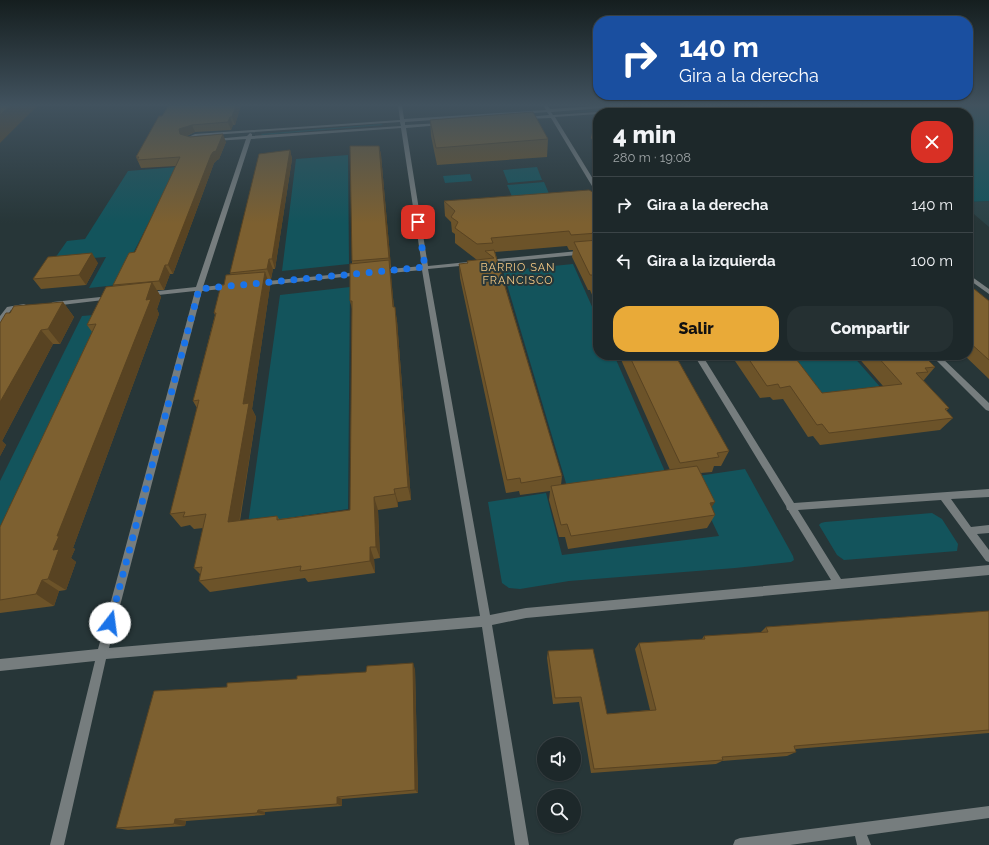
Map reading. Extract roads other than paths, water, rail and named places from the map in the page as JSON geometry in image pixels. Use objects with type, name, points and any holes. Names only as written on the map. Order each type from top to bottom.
[{"type":"street","points":[[57,845],[102,654],[199,289],[247,144]]},
{"type":"street","points":[[405,144],[486,620],[522,845]]},
{"type":"street","points":[[569,144],[593,183]]},
{"type":"street","points":[[254,284],[593,250]]},
{"type":"street","points":[[973,280],[989,292]]},
{"type":"street","points":[[143,295],[238,286]]},
{"type":"street","points":[[48,304],[119,297]]},
{"type":"street","points":[[0,321],[9,308],[33,306]]},
{"type":"street","points":[[701,360],[790,508],[838,583]]},
{"type":"street","points":[[940,360],[989,408]]},
{"type":"street","points":[[790,508],[989,492]]},
{"type":"street","points":[[943,496],[989,558]]},
{"type":"street","points":[[969,531],[989,529]]},
{"type":"street","points":[[0,665],[102,654],[486,620],[526,613],[989,570]]},
{"type":"street","points":[[740,845],[989,812]]},
{"type":"street","points":[[859,829],[864,845]]},
{"type":"district","name":"BARRIO SAN FRANCISCO","points":[[518,273]]}]
